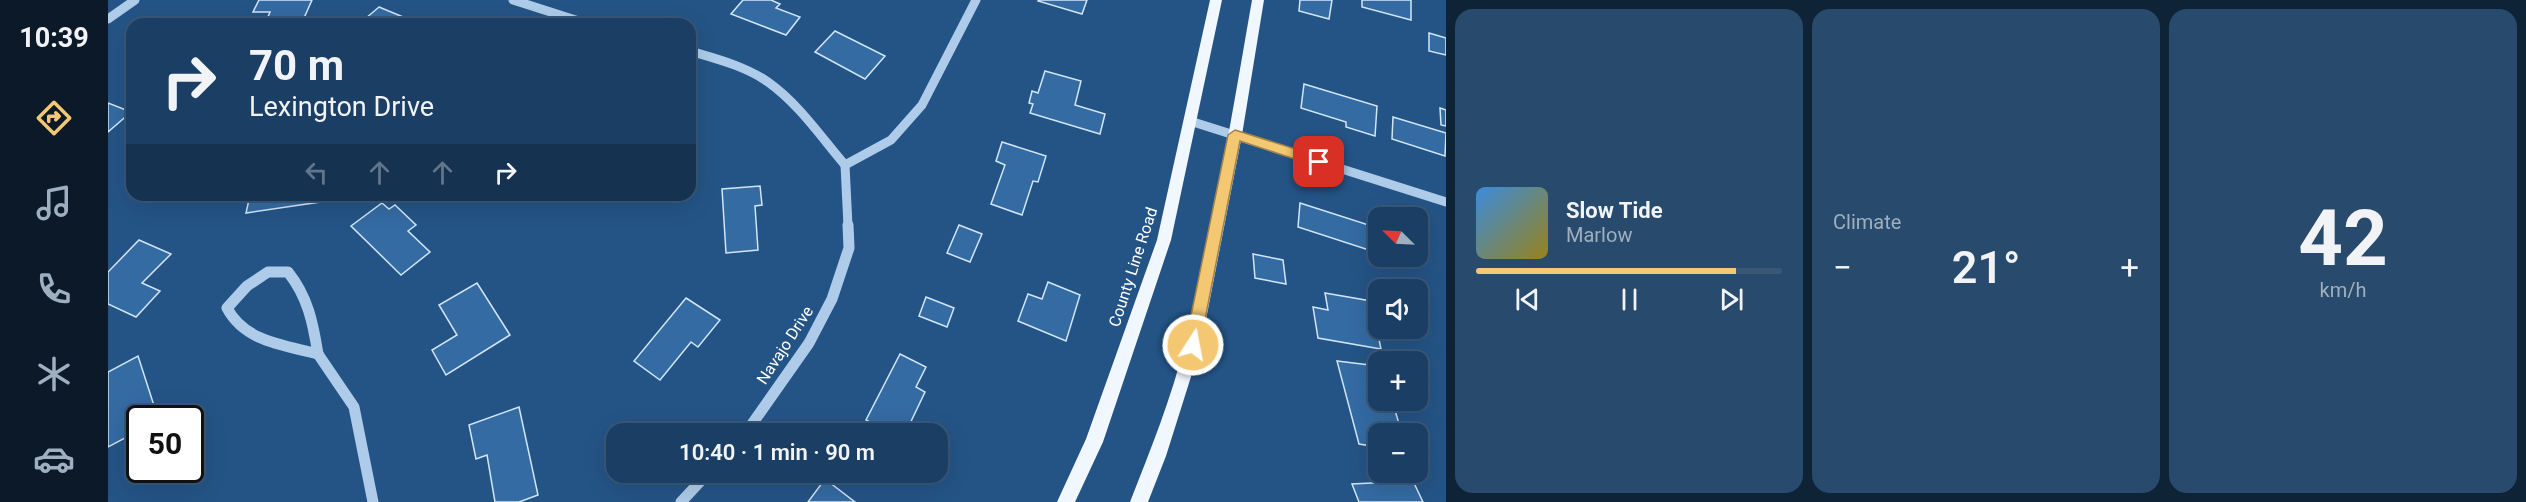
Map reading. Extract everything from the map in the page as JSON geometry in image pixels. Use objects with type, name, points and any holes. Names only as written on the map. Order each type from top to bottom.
[{"type":"main road","name":"County Line Road","points":[[1066,502],[1094,442],[1164,240],[1216,0]]},
{"type":"main road","points":[[1139,502],[1157,456],[1193,345],[1235,135],[1258,0]]},
{"type":"street","points":[[108,19],[135,0]]},
{"type":"street","points":[[513,0],[569,18]]},
{"type":"street","points":[[696,53],[728,62],[767,82],[792,103],[844,165],[891,140],[922,105],[976,0]]},
{"type":"street","points":[[1190,121],[1446,202]]},
{"type":"street","name":"Navajo Drive","points":[[753,423],[809,343],[832,299],[849,248],[844,165]]},
{"type":"street","points":[[318,354],[246,333],[231,320],[227,308],[247,286],[268,272],[288,272],[299,286],[312,316],[318,354],[354,407],[373,502]]},
{"type":"street","points":[[681,502],[699,483]]},
{"type":"building","points":[[259,0],[312,0],[304,18],[267,18],[270,12],[253,12]]},
{"type":"building","points":[[743,0],[771,0],[780,4],[776,8],[800,17],[786,35],[731,14]]},
{"type":"building","points":[[1039,0],[1087,0],[1082,14],[1038,1]]},
{"type":"building","points":[[1300,0],[1332,0],[1329,19],[1299,11]]},
{"type":"building","points":[[1362,0],[1411,0],[1411,20],[1362,7]]},
{"type":"building","points":[[379,7],[406,18],[366,18]]},
{"type":"building","points":[[835,31],[885,56],[865,79],[815,52]]},
{"type":"building","points":[[1429,33],[1446,38],[1446,55],[1429,51]]},
{"type":"building","points":[[1045,71],[1081,81],[1075,105],[1105,114],[1100,134],[1030,113],[1033,104],[1029,103],[1032,91],[1038,93]]},
{"type":"building","points":[[1304,84],[1377,106],[1375,136],[1346,127],[1346,122],[1301,108]]},
{"type":"building","points":[[108,103],[126,110],[126,116],[108,132]]},
{"type":"building","points":[[1440,108],[1446,110],[1446,126],[1441,125]]},
{"type":"building","points":[[1393,117],[1446,133],[1445,156],[1392,139]]},
{"type":"building","points":[[1002,142],[1046,156],[1038,182],[1033,181],[1022,215],[991,204],[1005,165],[996,161]]},
{"type":"building","points":[[760,186],[762,205],[755,206],[758,250],[726,253],[722,189]]},
{"type":"building","points":[[249,201],[327,201],[246,213]]},
{"type":"building","points":[[382,203],[389,209],[395,205],[416,225],[408,231],[430,252],[401,275],[351,226]]},
{"type":"building","points":[[1300,203],[1368,225],[1368,250],[1298,227]]},
{"type":"building","points":[[959,225],[982,234],[970,262],[947,253]]},
{"type":"building","points":[[139,240],[171,254],[142,283],[160,291],[136,317],[108,304],[108,272]]},
{"type":"building","points":[[1253,254],[1283,260],[1286,284],[1255,278]]},
{"type":"building","points":[[1048,282],[1080,295],[1066,341],[1018,321],[1028,294],[1042,299]]},
{"type":"building","points":[[477,283],[510,335],[446,375],[432,350],[457,335],[439,305]]},
{"type":"building","points":[[1325,293],[1368,300],[1368,339],[1379,339],[1381,349],[1318,338],[1313,307],[1328,310]]},
{"type":"building","points":[[926,297],[954,308],[947,327],[919,316]]},
{"type":"building","points":[[686,298],[720,320],[698,347],[691,342],[660,380],[634,361]]},
{"type":"building","points":[[900,354],[926,367],[916,387],[925,392],[910,423],[872,423],[866,420]]},
{"type":"building","points":[[138,356],[154,405],[126,405],[126,437],[108,447],[108,372]]},
{"type":"building","points":[[1337,361],[1368,365],[1368,411],[1395,411],[1399,423],[1368,423],[1368,445],[1359,444]]},
{"type":"building","points":[[519,407],[538,495],[519,502],[495,502],[487,455],[476,459],[469,425]]},
{"type":"building","points":[[822,483],[830,483],[855,502],[808,502]]},
{"type":"building","points":[[1414,483],[1423,502],[1359,502],[1352,484]]},
{"type":"route","points":[[1193,345],[1235,135],[1319,162]]}]
